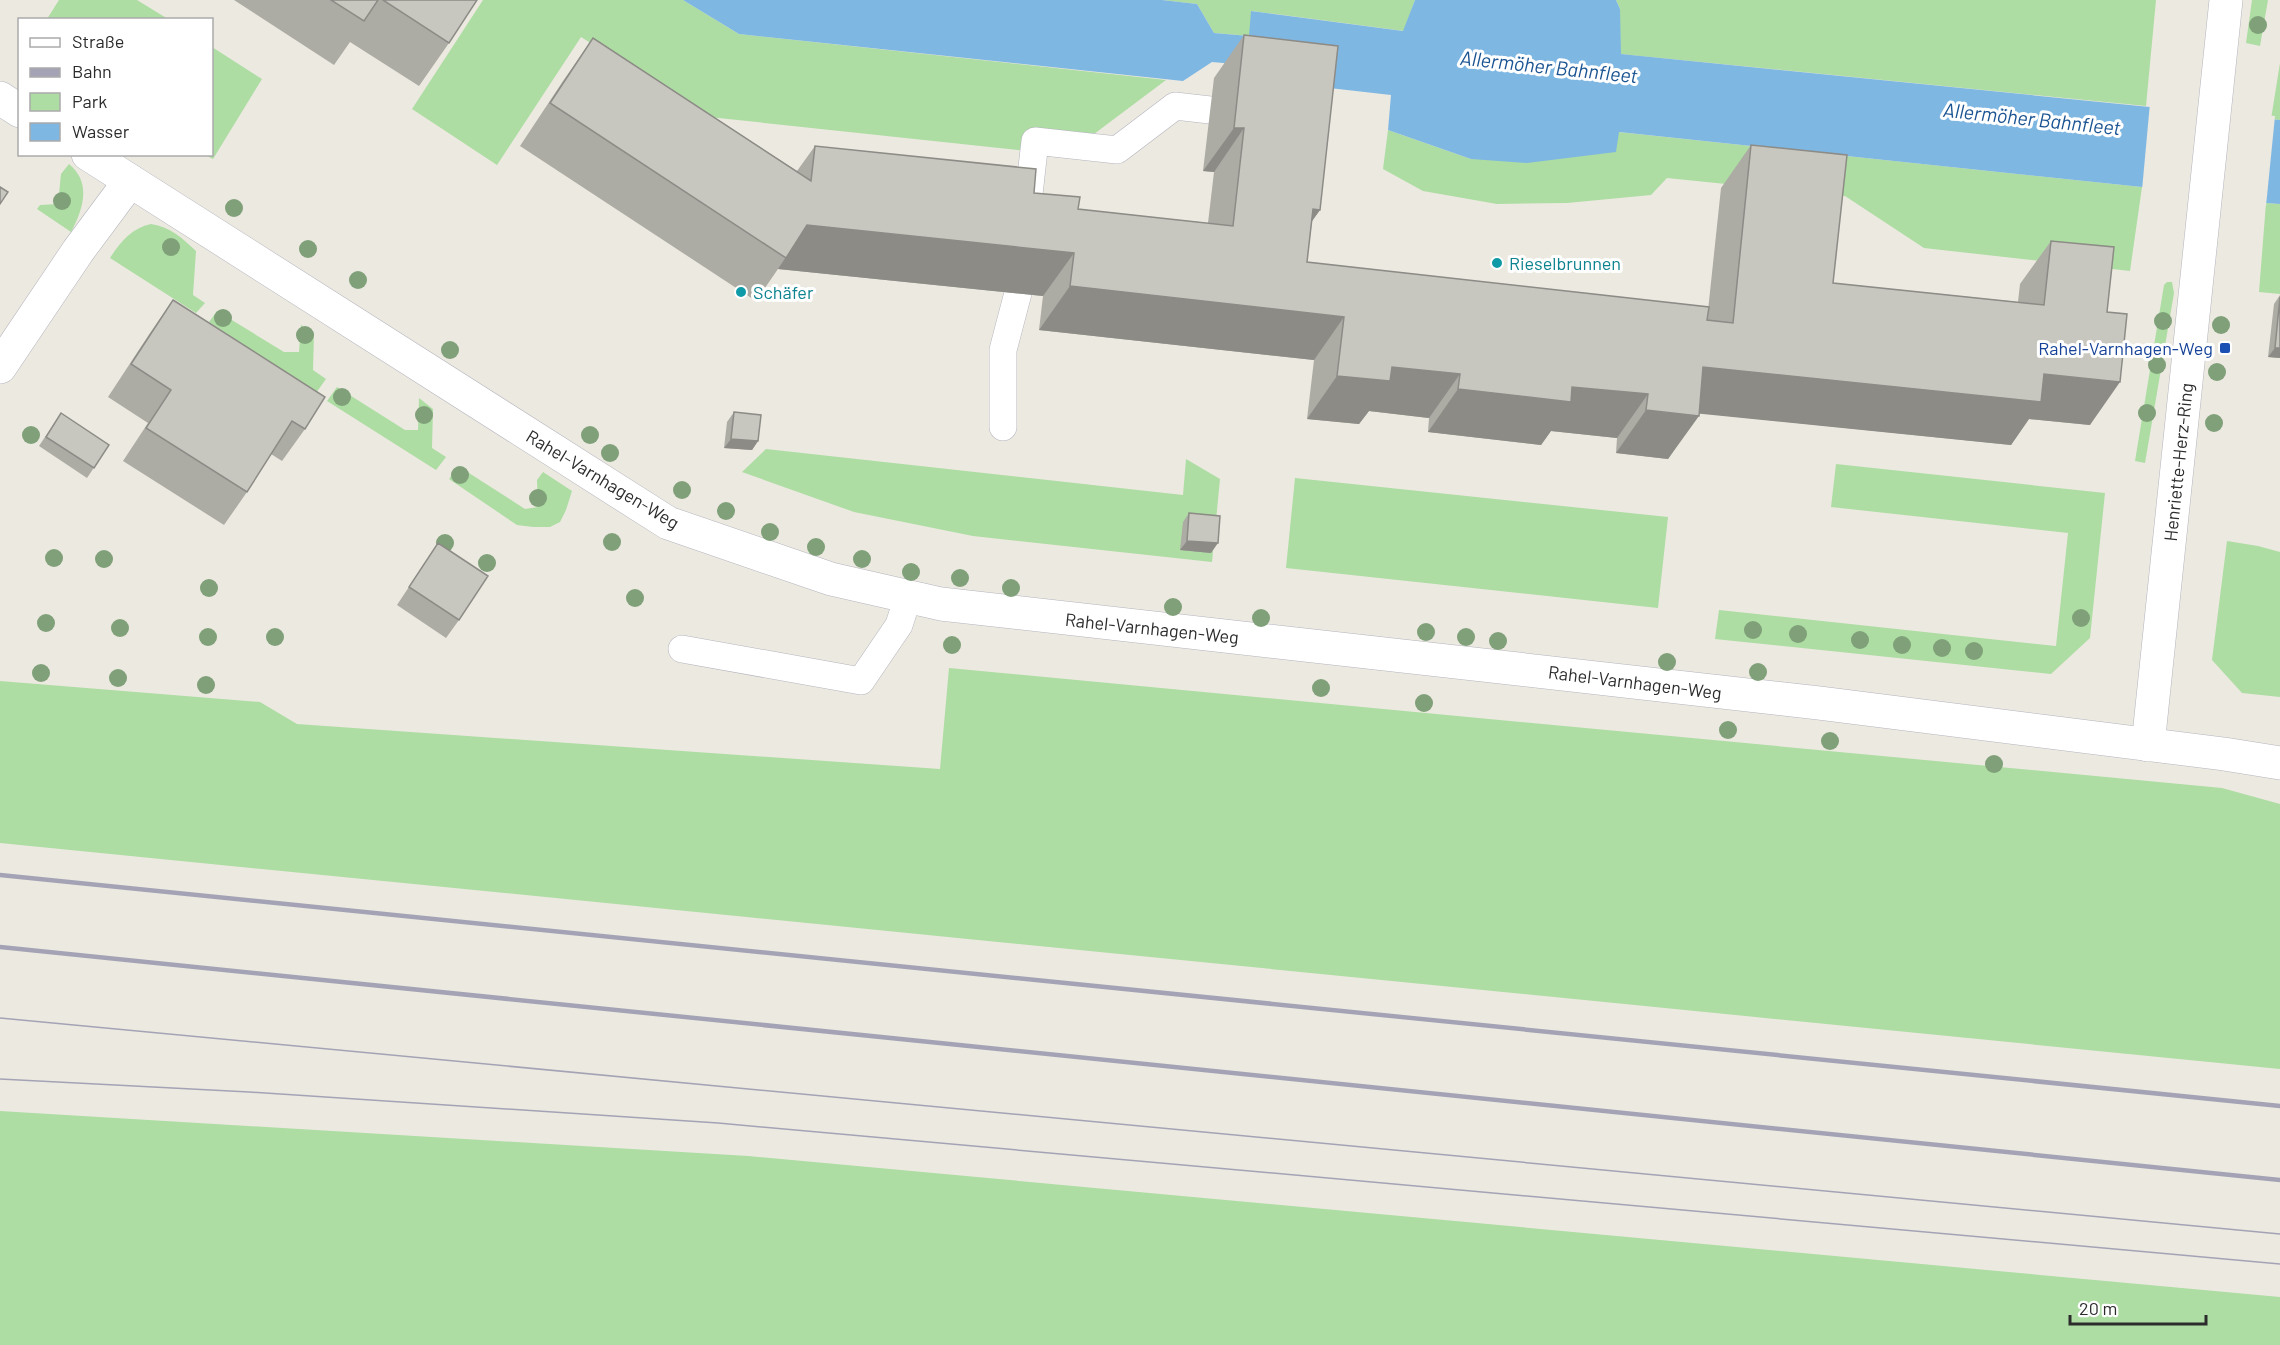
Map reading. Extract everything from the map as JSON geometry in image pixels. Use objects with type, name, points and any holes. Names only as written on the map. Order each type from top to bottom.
[{"type":"street","name":"Henriette-Herz-Ring","points":[[2148,745],[2226,0]]},
{"type":"street","points":[[0,98],[18,110]]},
{"type":"street","name":"Rahel-Varnhagen-Weg","points":[[91,156],[668,523],[831,579],[941,604],[1819,703],[2280,763]]},
{"type":"street","points":[[0,367],[78,251],[130,181]]},
{"type":"lane","points":[[1025,226],[1035,141],[1118,150],[1175,106],[1210,110]]},
{"type":"lane","points":[[1003,427],[1003,350],[1018,293]]},
{"type":"lane","points":[[682,648],[861,681],[899,625],[909,597]]},
{"type":"green space","points":[[59,0],[137,0],[166,18],[48,18]]},
{"type":"green space","points":[[483,0],[683,0],[739,34],[1166,80],[1066,155],[709,117],[581,37],[497,165],[412,109]]},
{"type":"green space","points":[[1162,0],[1415,0],[1404,31],[1252,11],[1250,36],[1214,33],[1197,4]]},
{"type":"green space","points":[[1616,0],[2156,0],[2146,106],[1620,54],[1620,9]]},
{"type":"green space","points":[[2252,0],[2268,0],[2260,46],[2246,43]]},
{"type":"green space","points":[[213,48],[262,79],[213,159],[207,156],[213,156]]},
{"type":"green space","points":[[2280,63],[2280,120],[2271,119]]},
{"type":"green space","points":[[1388,130],[1471,159],[1618,132],[2142,187],[2130,271],[1924,248],[1845,196],[1667,178],[1651,195],[1567,203],[1497,204],[1423,191],[1383,169]]},
{"type":"green space","points":[[69,164],[81,179],[83,188],[82,205],[71,232],[37,209],[40,205],[58,204],[61,174]]},
{"type":"green space","points":[[2266,203],[2280,204],[2280,294],[2259,292]]},
{"type":"green space","points":[[151,224],[170,230],[196,251],[193,295],[205,303],[196,313],[110,258],[127,236]]},
{"type":"green space","points":[[2172,282],[2174,293],[2145,463],[2135,461],[2164,285]]},
{"type":"green space","points":[[217,311],[284,352],[299,352],[301,325],[314,333],[313,370],[326,379],[316,393],[209,322]]},
{"type":"green space","points":[[337,387],[405,430],[418,430],[419,398],[433,409],[432,448],[446,457],[436,470],[327,401]]},
{"type":"green space","points":[[766,449],[1183,495],[1186,459],[1220,479],[1212,562],[973,536],[854,512],[742,472]]},
{"type":"green space","points":[[1836,464],[2105,493],[2090,638],[2051,674],[1715,639],[1719,610],[2056,646],[2068,533],[1831,507]]},
{"type":"green space","points":[[458,466],[525,509],[538,507],[537,480],[543,472],[572,491],[560,522],[550,527],[517,525],[449,479]]},
{"type":"green space","points":[[1295,478],[1668,517],[1658,608],[1286,568]]},
{"type":"green space","points":[[2227,541],[2280,552],[2280,697],[2242,693],[2212,660]]},
{"type":"green space","points":[[949,668],[2222,788],[2280,804],[2280,1069],[0,843],[0,681],[260,702],[297,724],[940,769]]},
{"type":"green space","points":[[0,1111],[748,1156],[2280,1297],[2280,1345],[0,1345]]},
{"type":"water","name":"Allermöher Bahnfleet","points":[[683,0],[1162,0],[1197,4],[1214,33],[1249,36],[1251,11],[1403,31],[1415,0],[1616,0],[1620,9],[1621,54],[2280,120],[2280,204],[2266,203],[2246,206],[2142,187],[1619,132],[1616,152],[1527,163],[1471,159],[1388,130],[1391,95],[1267,81],[1269,67],[1212,62],[1183,81],[739,34]]},
{"type":"pier","points":[[2150,103],[2275,116],[2266,206],[2245,209],[2142,190]]},
{"type":"building","points":[[331,0],[378,0],[364,21]]},
{"type":"building","points":[[383,0],[477,0],[449,43]]},
{"type":"building","points":[[1244,35],[1338,46],[1320,210],[1313,209],[1307,262],[1709,307],[1707,320],[1733,323],[1751,145],[1847,155],[1833,283],[2044,305],[2051,241],[2114,247],[2107,312],[2127,314],[2120,382],[2044,374],[2041,402],[1703,367],[1699,416],[1646,410],[1648,394],[1572,387],[1571,402],[1458,389],[1460,374],[1392,367],[1390,381],[1337,376],[1344,317],[1070,286],[1074,253],[807,225],[786,258],[550,103],[593,38],[811,181],[815,146],[1036,169],[1034,193],[1080,197],[1078,209],[1233,226],[1244,128],[1234,128]]},
{"type":"building","points":[[0,187],[8,192],[0,204]]},
{"type":"building","points":[[2280,297],[2280,348],[2275,348]]},
{"type":"building","points":[[173,300],[325,397],[305,429],[292,421],[247,492],[146,428],[171,390],[131,364]]},
{"type":"building","points":[[734,412],[761,415],[758,441],[731,439]]},
{"type":"building","points":[[61,413],[109,445],[94,468],[46,437]]},
{"type":"building","points":[[1189,513],[1220,516],[1218,543],[1187,541]]},
{"type":"building","points":[[438,543],[488,576],[459,620],[409,587]]},
{"type":"tram line","points":[[0,1018],[2280,1234]]},
{"type":"tram line","points":[[0,1079],[249,1092],[718,1123],[2280,1264]]},
{"type":"railway","points":[[0,875],[2280,1106]]},
{"type":"railway","points":[[0,947],[2280,1180]]},
{"type":"place","name":"Rieselbrunnen","points":[[1497,263]]},
{"type":"place","name":"Schäfer","points":[[741,292]]},
{"type":"place","name":"Rahel-Varnhagen-Weg","points":[[2225,348]]}]
